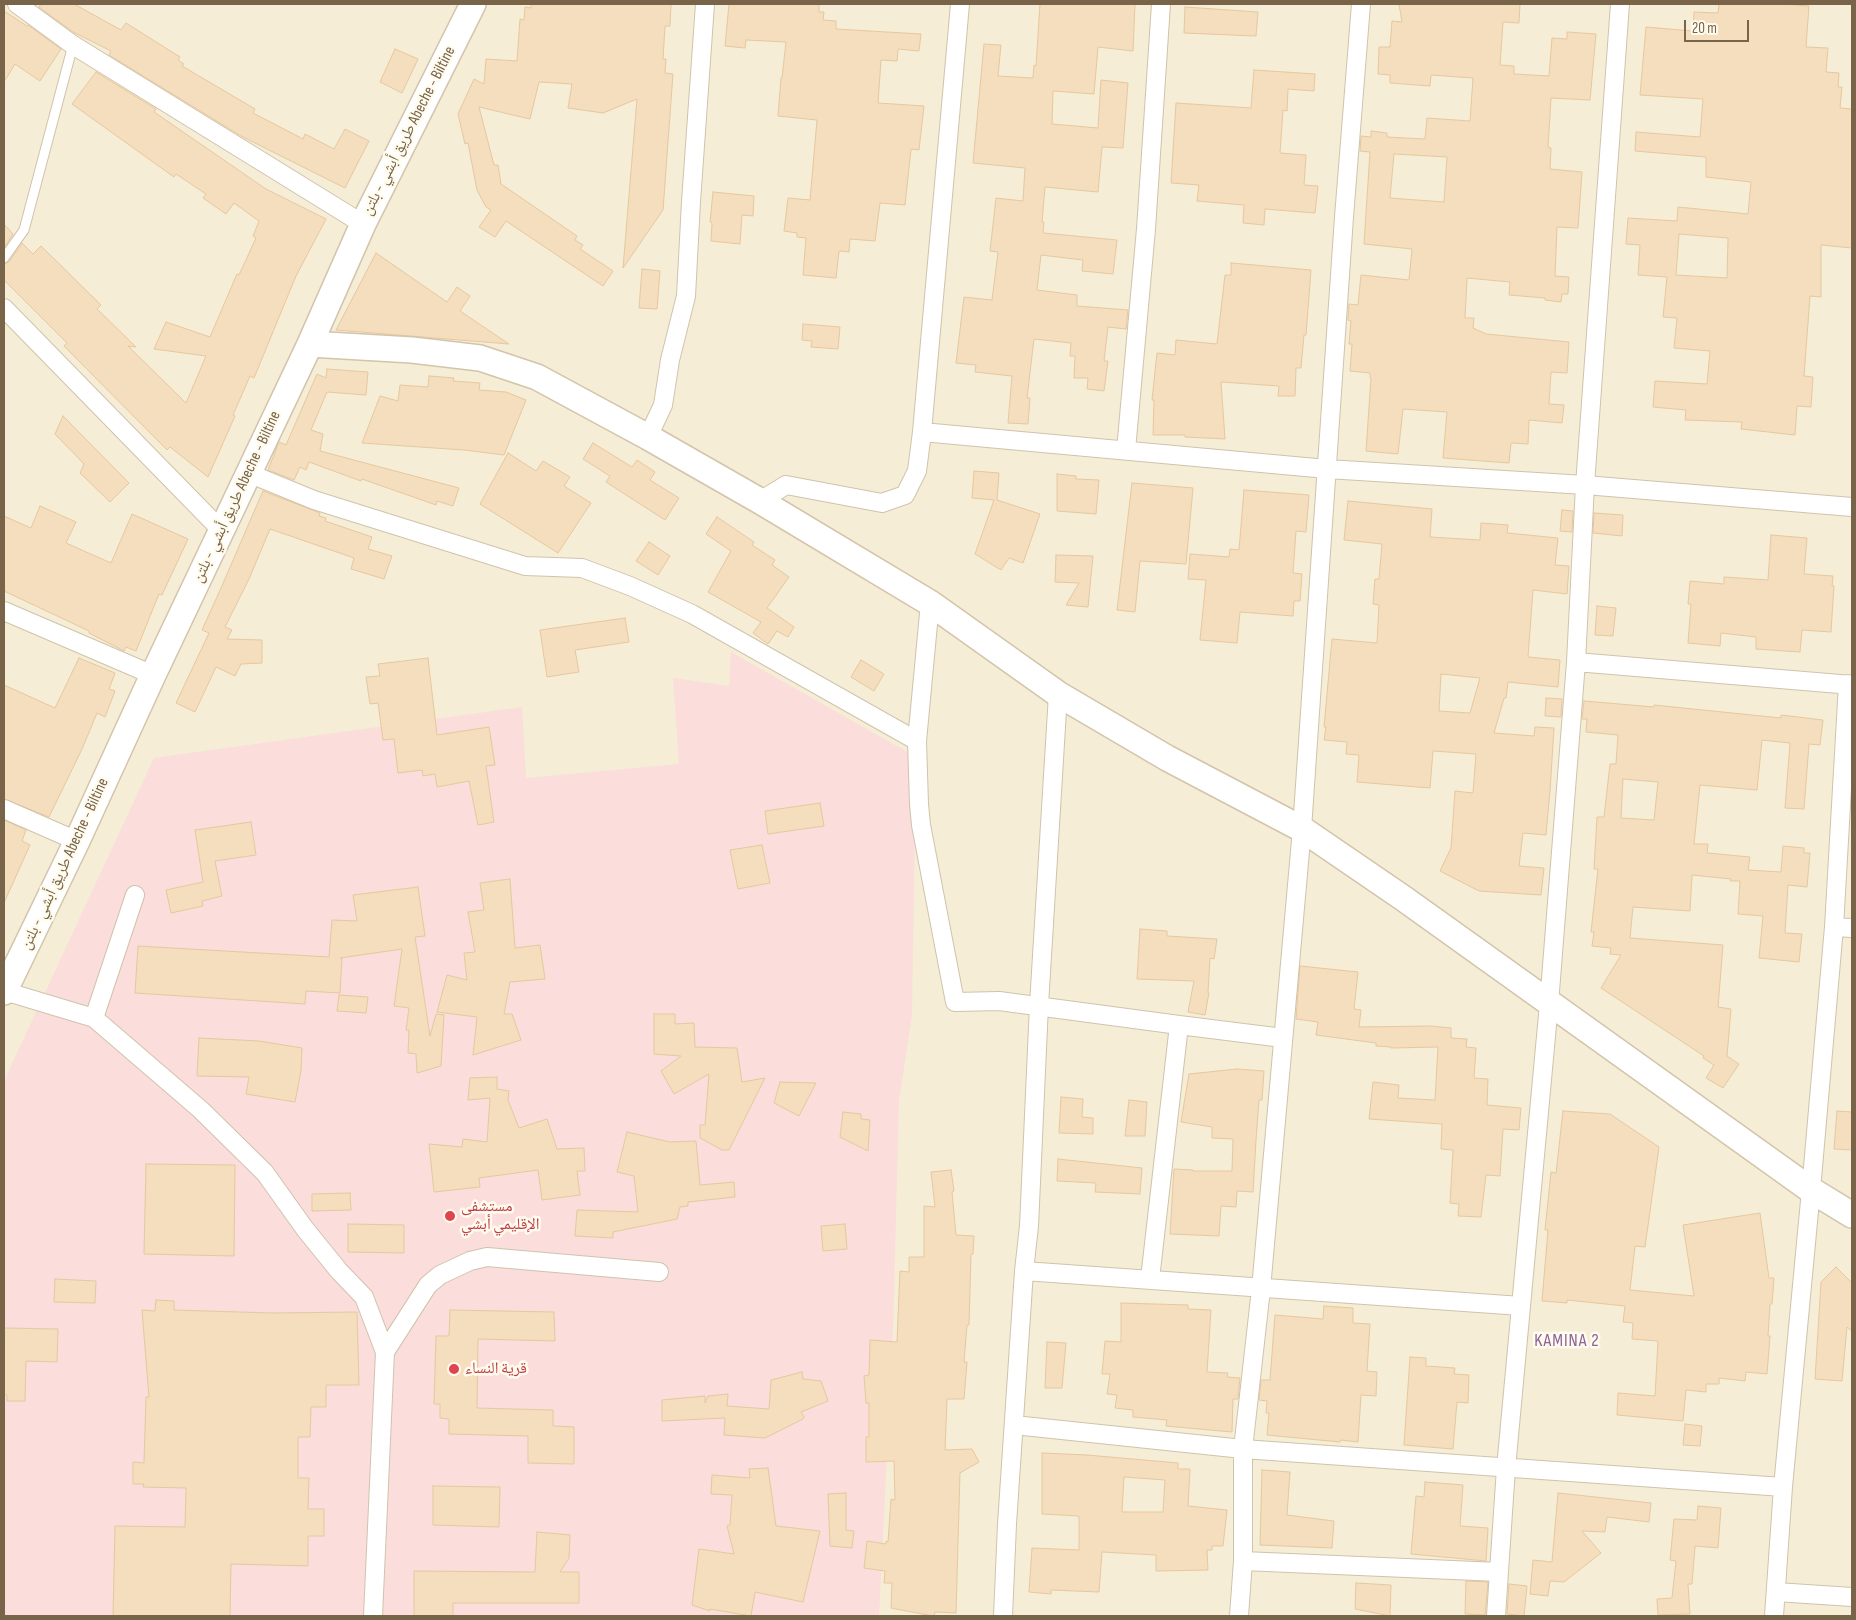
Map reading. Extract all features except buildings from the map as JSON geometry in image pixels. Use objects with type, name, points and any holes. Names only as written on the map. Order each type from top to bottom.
[{"type":"street","points":[[17,4],[73,45],[363,224]]},
{"type":"street","name":"طريق أبشي - بلتن Abeche - Biltine","points":[[4,991],[77,841],[153,675],[310,344],[363,224],[473,4]]},
{"type":"street","points":[[648,436],[663,405],[670,360],[686,296],[691,192],[705,4]]},
{"type":"street","points":[[760,501],[786,485],[882,502],[905,495],[917,471],[960,4]]},
{"type":"street","points":[[1126,450],[1146,229],[1161,4]]},
{"type":"street","points":[[1238,1616],[1242,1561],[1243,1449],[1261,1289],[1302,829],[1343,226],[1361,4]]},
{"type":"street","points":[[1496,1616],[1506,1468],[1549,1004],[1576,662],[1585,484],[1620,4]]},
{"type":"street","points":[[4,308],[221,530]]},
{"type":"street","points":[[310,344],[412,350],[480,358],[537,377],[648,436],[930,603],[1058,694],[1167,758],[1302,829],[1403,898],[1811,1190],[1852,1215]]},
{"type":"street","points":[[922,432],[1327,469],[1585,484],[1852,507]]},
{"type":"street","points":[[248,473],[314,500],[525,566],[582,568],[630,586],[692,614],[918,741]]},
{"type":"street","points":[[930,603],[918,741],[921,826],[955,1002],[999,1001],[1282,1038]]},
{"type":"street","points":[[4,611],[153,675]]},
{"type":"street","points":[[1576,662],[1850,684],[1834,927],[1783,1487],[1774,1616]]},
{"type":"street","points":[[1003,1616],[1007,1524],[1024,1271],[1029,1226],[1039,1006],[1058,694]]},
{"type":"street","points":[[4,809],[77,841]]},
{"type":"street","points":[[94,1018],[135,895]]},
{"type":"street","points":[[1834,927],[1852,928]]},
{"type":"street","points":[[4,991],[94,1018],[201,1110],[265,1173],[304,1229],[339,1271],[364,1297],[385,1352],[373,1616]]},
{"type":"street","points":[[1150,1279],[1179,1025]]},
{"type":"street","points":[[385,1352],[428,1285],[440,1275],[470,1261],[488,1257],[659,1272]]},
{"type":"street","points":[[1024,1271],[1521,1306]]},
{"type":"street","points":[[1014,1425],[1243,1449],[1783,1487]]},
{"type":"street","points":[[1242,1561],[1499,1572]]},
{"type":"street","points":[[1776,1592],[1852,1597]]},
{"type":"lane","points":[[4,258],[24,230],[73,45]]},
{"type":"shaded area","points":[[4,4],[1852,4],[1852,1616],[4,1616]]},
{"type":"shaded area","name":"مستشفى الإقليمي أبشي","points":[[731,652],[916,757],[912,1015],[899,1101],[893,1331],[879,1616],[4,1616],[4,1081],[154,758],[522,707],[526,778],[679,764],[673,678],[729,686]]},
{"type":"place","name":"مستشفى الإقليمي أبشي","points":[[450,1216]]},
{"type":"place","name":"قرية النساء","points":[[454,1369]]},
{"type":"district","name":"KAMINA 2","points":[[1567,1341]]}]
